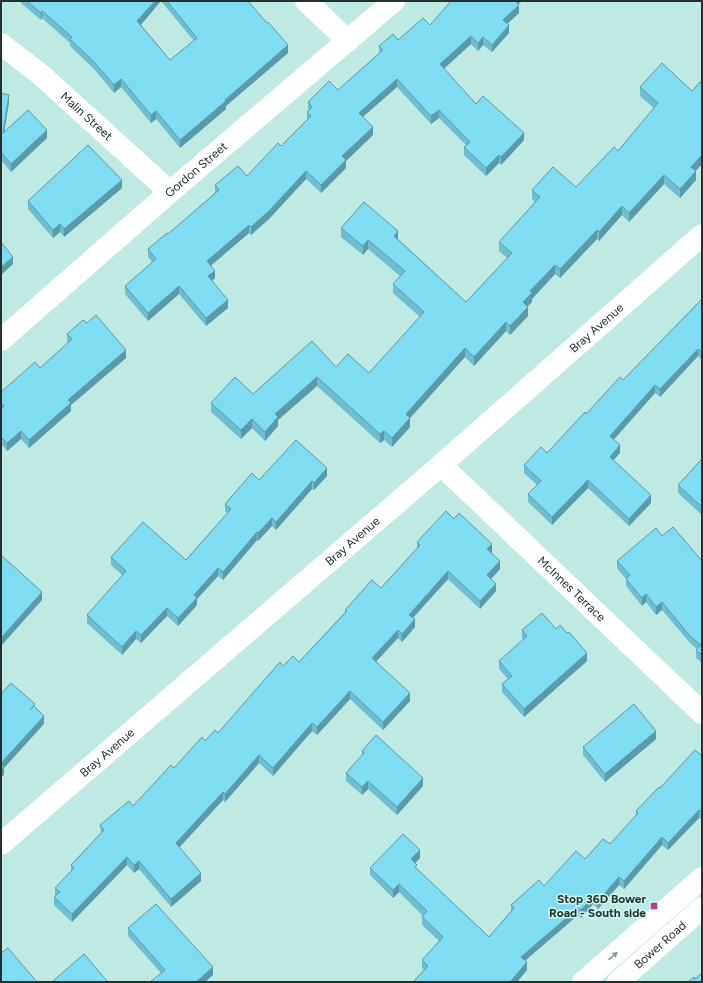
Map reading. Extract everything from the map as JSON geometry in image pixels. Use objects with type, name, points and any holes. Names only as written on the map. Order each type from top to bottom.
[{"type":"street","points":[[306,1],[348,41]]},
{"type":"street","name":"Gordon Street","points":[[1,340],[170,192],[394,1]]},
{"type":"street","name":"Malin Street","points":[[1,44],[40,74],[170,192]]},
{"type":"street","name":"Bray Avenue","points":[[1,844],[441,465],[702,235]]},
{"type":"street","name":"McInnes Terrace","points":[[441,465],[702,713]]},
{"type":"street","name":"Bower Road","points":[[583,982],[702,878]]},
{"type":"street","name":"Bower Road","points":[[618,982],[702,908]]},
{"type":"building","points":[[27,1],[155,1],[137,21],[170,60],[197,38],[167,1],[248,1],[288,45],[180,140],[156,111],[151,115],[121,79],[114,85],[94,62],[70,39],[72,37],[42,11],[41,13]]},
{"type":"building","points":[[451,1],[515,1],[519,5],[503,20],[509,25],[492,45],[483,37],[478,43],[471,36],[440,64],[476,104],[483,96],[524,133],[501,157],[499,155],[486,168],[464,147],[470,142],[439,110],[431,116],[397,79],[359,113],[373,127],[342,156],[346,160],[321,185],[306,171],[269,211],[251,227],[249,225],[207,261],[215,271],[208,276],[228,300],[206,318],[179,286],[148,313],[125,286],[156,259],[148,249],[167,233],[168,234],[219,190],[215,185],[238,166],[247,176],[278,143],[281,146],[311,116],[307,112],[312,107],[308,102],[329,81],[338,90],[383,50],[379,46],[393,34],[398,40],[423,18],[430,25]]},
{"type":"building","points":[[662,63],[692,91],[702,80],[702,155],[691,167],[696,171],[680,189],[664,175],[629,213],[622,206],[599,232],[597,230],[560,269],[555,265],[530,291],[532,293],[523,302],[528,307],[510,326],[506,322],[474,357],[465,348],[406,414],[410,418],[392,438],[384,431],[380,434],[317,377],[275,414],[278,417],[265,432],[252,419],[241,430],[211,403],[235,377],[253,394],[312,341],[336,367],[348,354],[369,373],[424,312],[393,284],[405,271],[368,240],[363,246],[341,228],[364,202],[398,231],[394,236],[466,302],[512,253],[499,242],[540,197],[532,190],[553,167],[576,187],[614,147],[618,151],[658,103],[640,87]]},
{"type":"building","points":[[1,93],[9,95],[3,133],[28,110],[47,130],[11,164],[1,152]]},
{"type":"building","points":[[88,145],[122,180],[64,229],[60,224],[53,230],[28,201]]},
{"type":"building","points":[[1,242],[13,257],[1,267]]},
{"type":"building","points":[[702,299],[702,352],[698,349],[660,389],[655,385],[610,436],[620,445],[610,457],[651,495],[629,519],[588,480],[552,517],[528,494],[541,481],[524,465],[541,447],[547,453],[620,377],[623,380]]},
{"type":"building","points":[[96,315],[126,350],[68,400],[71,403],[29,440],[21,431],[7,443],[1,437],[1,409],[4,406],[1,403],[1,392],[35,362],[40,368],[72,339],[67,334],[83,320],[87,323]]},
{"type":"building","points":[[296,440],[327,468],[314,483],[312,481],[276,522],[272,518],[258,533],[257,532],[223,572],[218,568],[194,595],[197,598],[178,618],[167,608],[141,635],[136,631],[122,647],[87,615],[126,571],[111,557],[143,522],[186,560],[231,509],[225,504],[252,473],[259,480]]},
{"type":"building","points":[[702,459],[702,507],[678,485]]},
{"type":"building","points":[[446,511],[454,519],[459,513],[492,544],[487,549],[500,561],[487,575],[496,584],[480,601],[448,571],[409,615],[415,619],[402,634],[398,630],[372,658],[410,693],[383,722],[350,691],[317,727],[312,723],[273,768],[259,755],[225,794],[223,792],[176,843],[201,873],[171,899],[139,861],[134,865],[127,857],[72,914],[54,897],[60,892],[55,888],[74,868],[71,865],[104,830],[100,825],[129,801],[133,806],[171,765],[174,768],[202,737],[205,741],[215,730],[218,733],[280,662],[283,666],[293,656],[299,662],[347,611],[345,610],[372,580],[381,588],[420,545],[417,542]]},
{"type":"building","points":[[673,527],[702,561],[702,655],[696,650],[701,645],[690,636],[662,602],[656,607],[646,594],[642,598],[626,579],[630,575],[617,561],[656,528],[662,536]]},
{"type":"building","points":[[1,555],[42,592],[1,638]]},
{"type":"building","points":[[542,613],[556,629],[560,625],[567,633],[569,632],[587,653],[524,709],[502,684],[512,676],[499,661],[527,636],[522,630]]},
{"type":"building","points":[[11,683],[35,704],[30,710],[34,706],[44,716],[1,763],[1,694]]},
{"type":"building","points":[[634,704],[656,731],[605,774],[583,747]]},
{"type":"building","points":[[376,735],[423,778],[397,807],[368,781],[362,787],[346,773],[364,753],[362,751]]},
{"type":"building","points":[[695,750],[702,756],[702,812],[699,810],[668,843],[662,837],[624,881],[619,877],[598,901],[593,897],[581,910],[578,908],[521,957],[527,962],[510,982],[413,982],[428,966],[422,960],[443,937],[422,917],[427,911],[399,884],[393,890],[370,868],[403,834],[420,850],[411,859],[417,865],[415,867],[489,937],[514,908],[511,905],[539,880],[544,886],[576,851],[585,859],[603,839],[610,844],[638,813],[636,811],[659,787],[660,788]]},
{"type":"building","points":[[156,904],[213,967],[196,982],[150,982],[165,970],[128,928]]},
{"type":"building","points":[[8,948],[37,982],[1,982],[1,953]]},
{"type":"building","points":[[84,954],[108,982],[52,982]]},
{"type":"building","points":[[702,973],[702,982],[688,982],[694,977],[695,979]]},
{"type":"place","name":"Stop 36D Bower Road - South side","points":[[654,906]]}]
